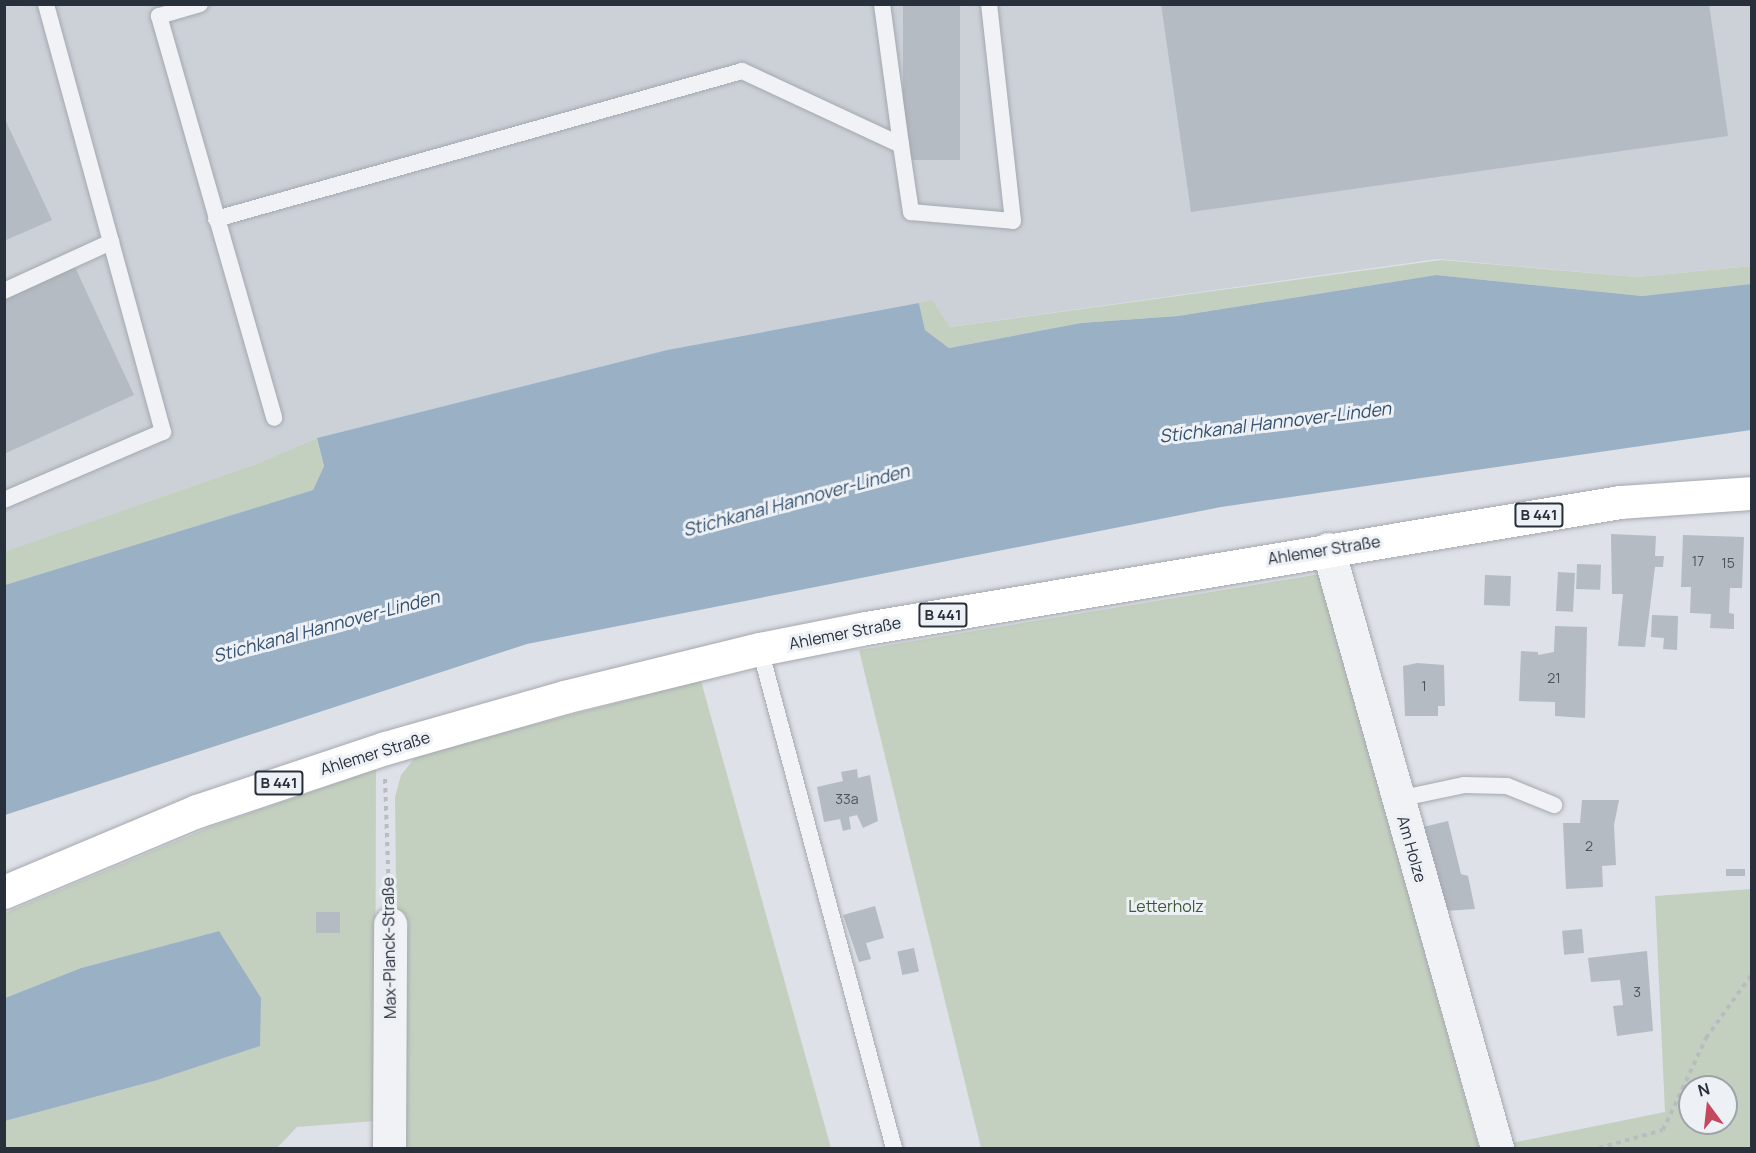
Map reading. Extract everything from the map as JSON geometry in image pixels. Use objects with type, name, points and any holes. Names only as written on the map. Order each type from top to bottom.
[{"type":"main road","name":"Ahlemer Straße","points":[[4,892],[197,811],[385,748],[561,698],[760,649],[1328,549],[1620,502],[1752,493]]},
{"type":"street","name":"Am Holze","points":[[1328,549],[1497,1149]]},
{"type":"street","name":"Max-Planck-Straße","points":[[389,1149],[390,924]]},
{"type":"lane","points":[[4,500],[163,432],[46,4]]},
{"type":"lane","points":[[200,4],[159,16],[274,418]]},
{"type":"lane","points":[[882,4],[911,212],[1013,221],[988,4]]},
{"type":"lane","points":[[216,219],[742,71],[901,145]]},
{"type":"lane","points":[[4,291],[111,242]]},
{"type":"lane","points":[[760,649],[894,1149]]},
{"type":"lane","points":[[1398,799],[1464,785],[1506,786],[1554,805]]},
{"type":"path","name":"Max-Planck-Straße","points":[[385,748],[390,924]]},
{"type":"path","points":[[1599,1149],[1663,1130],[1706,1038],[1752,974]]},
{"type":"shaded area","points":[[12,4],[1751,5],[1751,266],[1637,277],[1438,259],[949,327],[932,301],[667,350],[317,438],[256,464],[5,552],[4,8]]},
{"type":"green space","points":[[1441,260],[1637,277],[1752,266],[1751,284],[1642,296],[1436,275],[1178,316],[1081,323],[949,348],[925,330],[919,303],[932,300],[950,327]]},
{"type":"green space","points":[[317,438],[324,466],[313,490],[5,585],[4,552],[256,464]]},
{"type":"green space","name":"Letterholz","points":[[1320,574],[1479,1148],[981,1148],[859,650]]},
{"type":"green space","points":[[701,681],[831,1148],[399,1148],[395,797],[401,775],[417,755]]},
{"type":"green space","points":[[376,769],[375,1121],[297,1127],[277,1148],[5,1148],[5,1121],[154,1081],[219,931],[81,968],[5,998],[5,913],[210,827]]},
{"type":"green space","points":[[1751,889],[1751,1148],[1487,1148],[1665,1112],[1655,896]]},
{"type":"water","name":"Stichkanal Hannover-Linden","points":[[1436,275],[1642,296],[1751,284],[1751,430],[1221,507],[527,644],[5,815],[5,585],[313,490],[324,466],[317,438],[667,350],[919,303],[925,330],[949,348],[1081,323],[1178,316]]},
{"type":"water","points":[[219,931],[261,998],[260,1046],[154,1081],[5,1121],[5,998],[81,968]]},
{"type":"building","points":[[903,4],[960,4],[960,160],[903,160]]},
{"type":"building","points":[[1161,4],[1709,4],[1728,136],[1191,212]]},
{"type":"building","points":[[4,117],[52,220],[4,241]]},
{"type":"building","points":[[75,267],[134,395],[4,454],[4,299]]},
{"type":"building","points":[[1611,534],[1656,536],[1655,556],[1664,556],[1663,567],[1655,567],[1645,647],[1618,646],[1623,594],[1612,594]]},
{"type":"building","points":[[1683,535],[1744,537],[1742,588],[1730,588],[1729,613],[1734,614],[1734,629],[1710,628],[1711,614],[1690,613],[1691,587],[1681,587]]},
{"type":"building","points":[[1577,564],[1601,565],[1600,590],[1576,589]]},
{"type":"building","points":[[1558,572],[1575,573],[1573,612],[1556,611]]},
{"type":"building","points":[[1485,575],[1511,576],[1510,606],[1484,605]]},
{"type":"building","points":[[1652,615],[1678,616],[1677,650],[1663,649],[1664,638],[1651,637]]},
{"type":"building","points":[[1555,626],[1587,627],[1585,718],[1555,716],[1555,702],[1519,701],[1521,651],[1538,652],[1538,655],[1554,652]]},
{"type":"building","points":[[1417,663],[1444,665],[1445,706],[1438,706],[1438,716],[1405,716],[1403,666]]},
{"type":"building","points":[[857,769],[858,778],[870,775],[878,821],[863,828],[857,815],[849,817],[851,829],[843,831],[840,819],[824,822],[817,787],[843,781],[841,772]]},
{"type":"building","points":[[1582,800],[1619,800],[1614,825],[1616,865],[1602,866],[1603,887],[1566,889],[1563,823],[1580,823]]},
{"type":"building","points":[[1448,821],[1461,874],[1468,876],[1475,909],[1445,911],[1423,827]]},
{"type":"building","points":[[1726,869],[1745,869],[1745,876],[1726,876]]},
{"type":"building","points":[[875,906],[884,938],[866,943],[871,959],[859,962],[843,915]]},
{"type":"building","points":[[316,912],[340,912],[340,933],[316,933]]},
{"type":"building","points":[[1582,929],[1584,953],[1564,955],[1562,931]]},
{"type":"building","points":[[914,948],[919,971],[902,975],[897,952]]},
{"type":"building","points":[[1647,951],[1653,1031],[1617,1036],[1613,1006],[1623,1005],[1620,980],[1591,982],[1588,958]]}]
